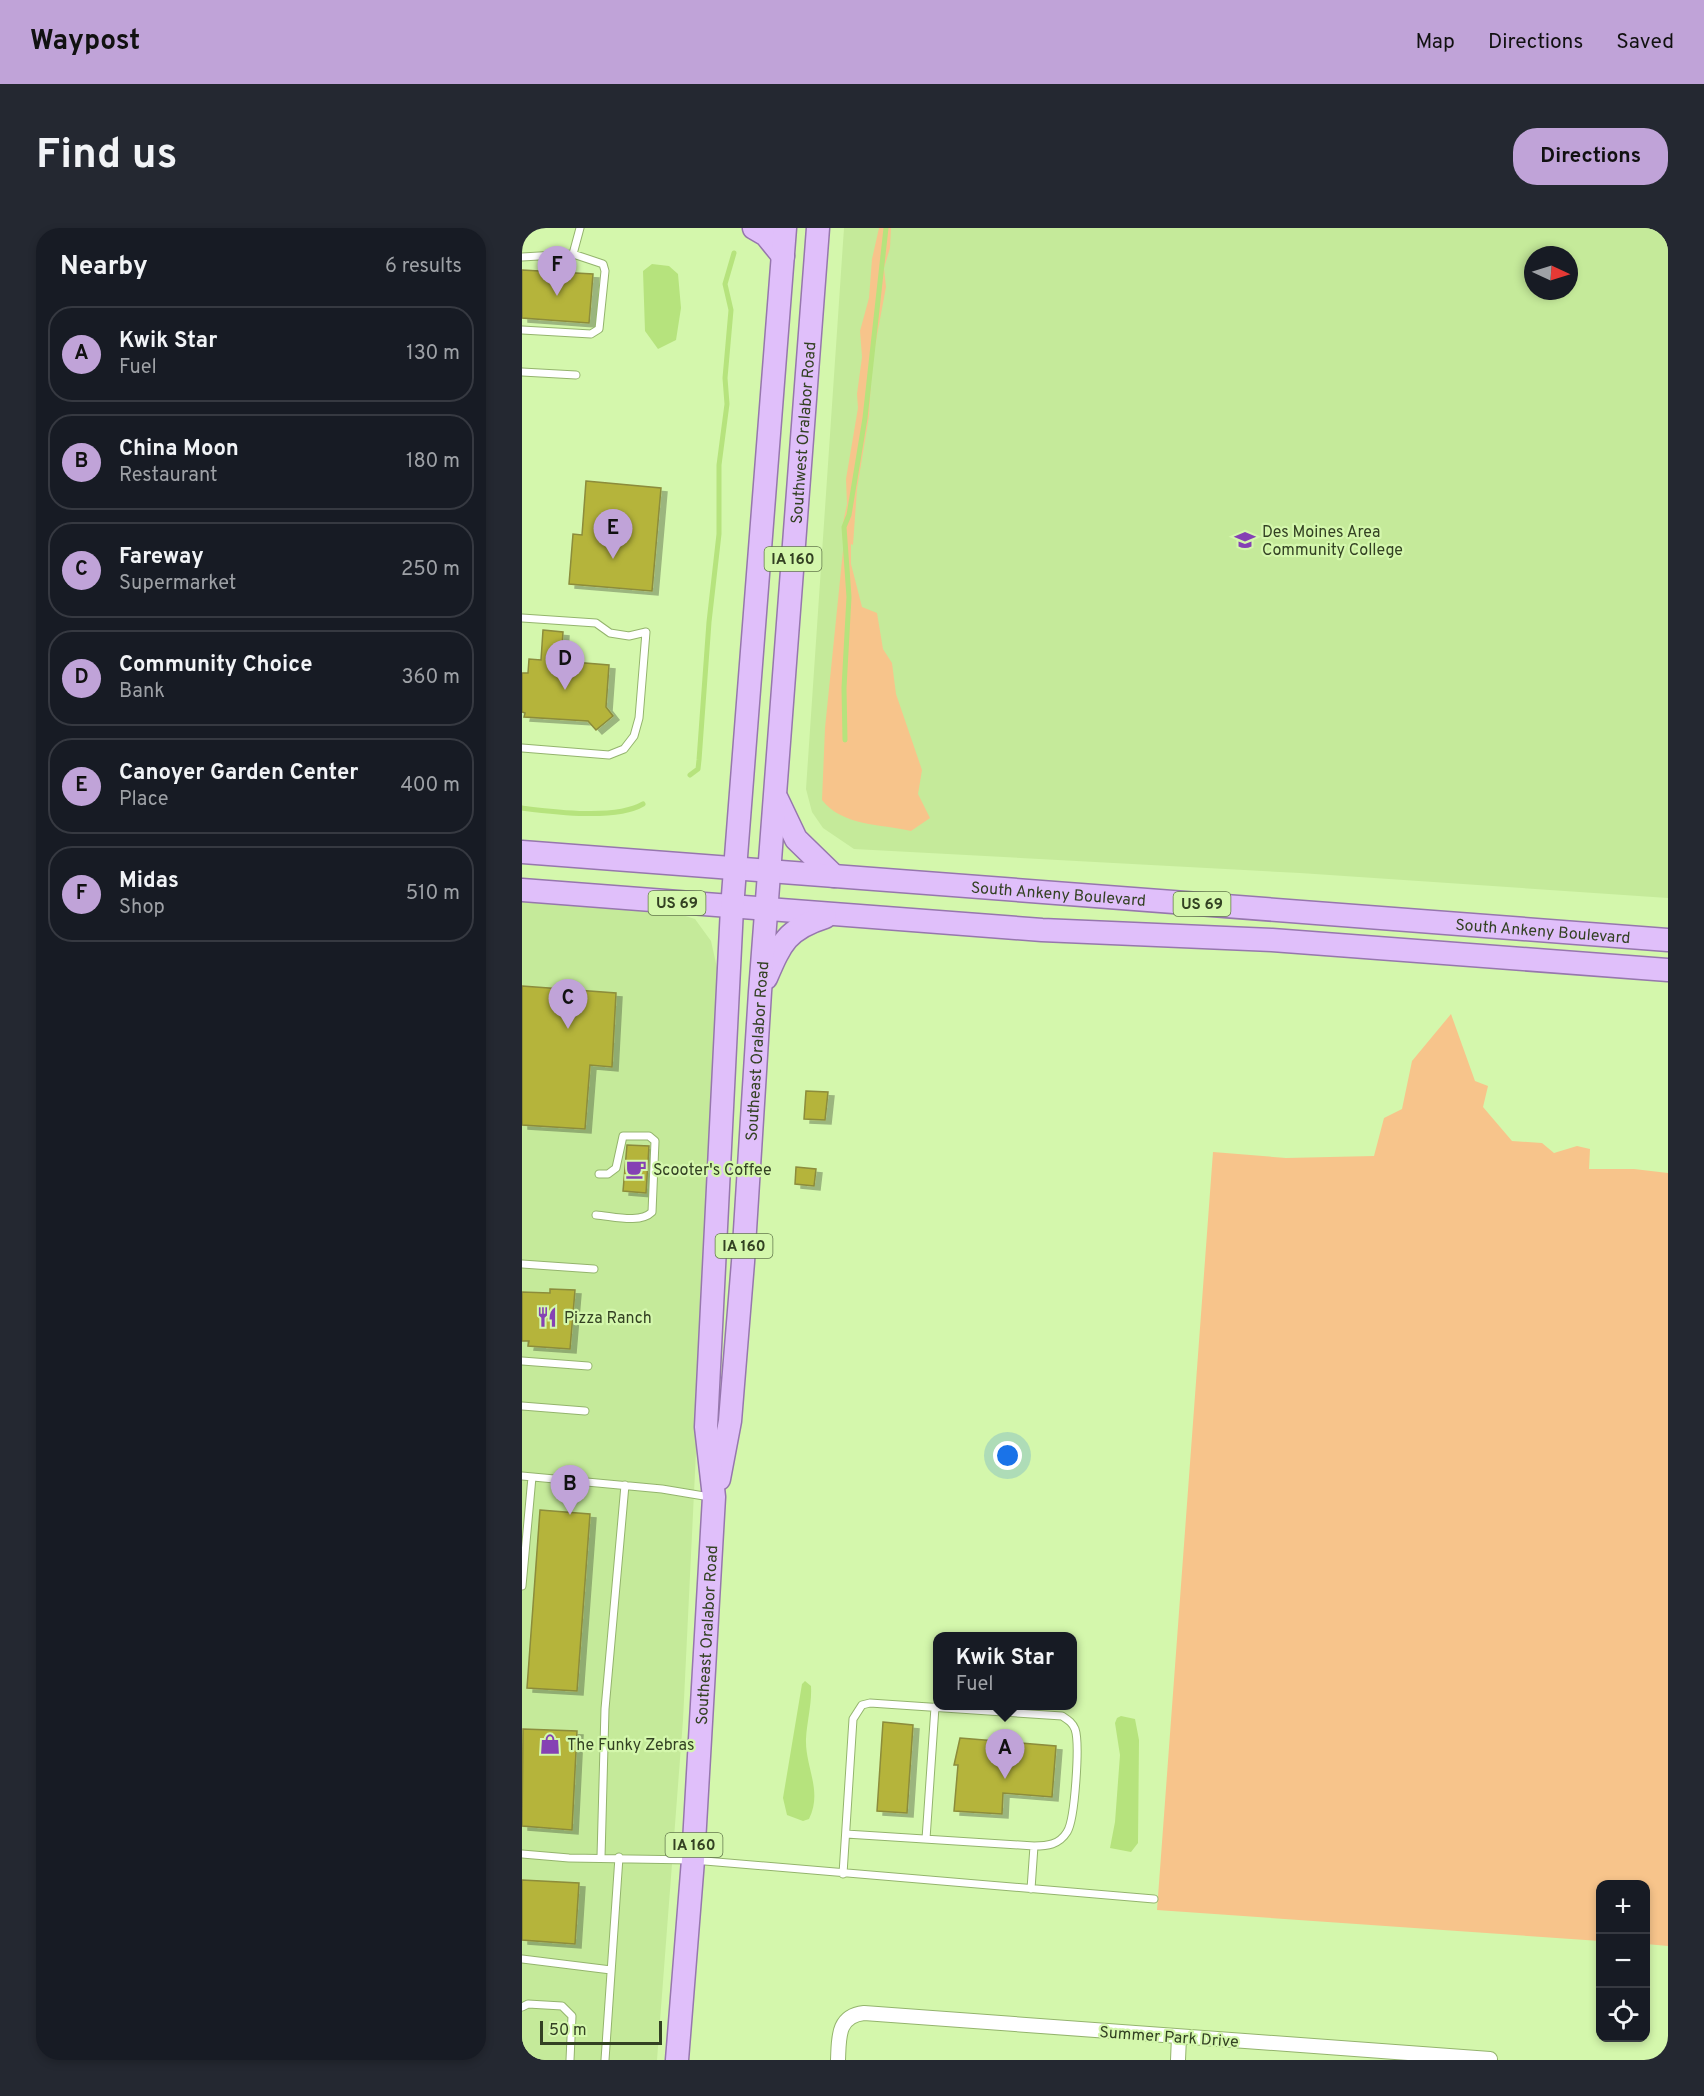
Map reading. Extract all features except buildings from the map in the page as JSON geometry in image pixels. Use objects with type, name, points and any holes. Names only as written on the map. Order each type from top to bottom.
[{"type":"main road","points":[[754,228],[766,235],[783,256]]},
{"type":"main road","name":"Southwest Oralabor Road","points":[[734,888],[785,228]]},
{"type":"main road","name":"Southwest Oralabor Road","points":[[768,890],[818,228]]},
{"type":"main road","points":[[776,798],[796,839],[834,876]]},
{"type":"main road","name":"South Ankeny Boulevard","points":[[522,852],[734,888],[768,890],[832,915],[1042,930],[1272,940],[1668,970]]},
{"type":"main road","name":"South Ankeny Boulevard","points":[[522,890],[734,888],[768,890],[834,876],[1668,940]]},
{"type":"main road","name":"Southeast Oralabor Road","points":[[714,1497],[706,1427],[734,888]]},
{"type":"main road","name":"Southeast Oralabor Road","points":[[677,2060],[693,1860],[714,1497],[730,1421],[768,890]]},
{"type":"main road","points":[[760,992],[777,953],[795,929],[832,915]]},
{"type":"street","name":"Summer Park Drive","points":[[838,2060],[840,2029],[848,2018],[864,2013],[1490,2059]]},
{"type":"street","points":[[1178,2060],[1179,2037]]},
{"type":"lane","points":[[573,255],[580,228]]},
{"type":"lane","points":[[522,257],[573,255],[603,264],[605,271],[599,329],[591,334],[522,330]]},
{"type":"lane","points":[[522,372],[576,375]]},
{"type":"lane","points":[[522,618],[596,623],[610,633],[629,636],[646,632],[639,718],[634,736],[624,749],[609,755],[522,748]]},
{"type":"lane","points":[[596,1215],[636,1218],[647,1216],[652,1212],[655,1140],[649,1136],[623,1136],[616,1168],[608,1174],[599,1174]]},
{"type":"lane","points":[[522,1264],[594,1269]]},
{"type":"lane","points":[[522,1361],[588,1366]]},
{"type":"lane","points":[[522,1406],[585,1411]]},
{"type":"lane","points":[[522,1476],[625,1485],[714,1497]]},
{"type":"lane","points":[[522,1586],[532,1477]]},
{"type":"lane","points":[[601,1857],[605,1709],[625,1485]]},
{"type":"lane","points":[[843,1874],[853,1719],[856,1711],[862,1705],[870,1703],[933,1707]]},
{"type":"lane","points":[[926,1839],[935,1710]]},
{"type":"lane","points":[[846,1834],[1034,1846],[1048,1846],[1059,1841],[1071,1823],[1077,1739],[1070,1721],[1062,1716],[982,1710]]},
{"type":"lane","points":[[1031,1889],[1034,1846]]},
{"type":"lane","points":[[522,1854],[693,1860],[1154,1899]]},
{"type":"lane","points":[[605,2060],[619,1857]]},
{"type":"lane","points":[[522,1959],[611,1970]]},
{"type":"lane","points":[[522,2007],[528,2004],[562,2006],[572,2016],[570,2060]]},
{"type":"shaded area","name":"Des Moines Area Community College","points":[[844,228],[1668,228],[1668,898],[1300,873],[854,849],[823,828],[812,812],[806,789]]},
{"type":"shaded area","points":[[879,228],[891,228],[890,248],[884,268],[886,287],[872,362],[869,416],[857,489],[851,564],[862,607],[877,613],[883,649],[892,663],[896,694],[922,770],[918,794],[930,818],[911,831],[851,819],[830,809],[822,800],[825,728],[844,541],[842,528],[847,504],[846,479],[858,408],[857,394],[862,357],[860,331],[869,298],[872,259]]},
{"type":"shaded area","points":[[652,264],[669,266],[678,274],[681,308],[676,340],[658,349],[645,331],[643,271]]},
{"type":"shaded area","points":[[522,898],[663,909],[695,919],[711,941],[719,977],[683,1720],[657,2060],[522,2060]]},
{"type":"shaded area","points":[[1451,1014],[1475,1081],[1488,1086],[1483,1107],[1512,1141],[1542,1143],[1554,1153],[1577,1146],[1590,1149],[1589,1169],[1634,1169],[1668,1173],[1668,1946],[1650,1944],[1650,1880],[1596,1880],[1596,1941],[1157,1910],[1213,1152],[1286,1158],[1374,1156],[1384,1118],[1402,1109],[1412,1061]]},
{"type":"shaded area","points":[[805,1681],[811,1686],[806,1749],[814,1799],[809,1819],[803,1821],[787,1815],[783,1798],[802,1684]]},
{"type":"shaded area","points":[[1121,1716],[1135,1719],[1139,1740],[1138,1843],[1131,1852],[1110,1848],[1115,1822],[1120,1755],[1115,1723]]},
{"type":"waterway","points":[[845,740],[844,688],[849,597],[844,527],[849,515],[865,418],[886,228]]},
{"type":"waterway","points":[[690,775],[698,769],[709,622],[719,534],[719,465],[727,404],[725,378],[731,310],[725,284],[734,253]]},
{"type":"waterway","points":[[522,808],[584,814],[617,812],[643,804]]},
{"type":"place","name":"Midas","points":[[557,296]]},
{"type":"place","name":"Des Moines Area Community College","points":[[1245,540]]},
{"type":"place","name":"Canoyer Garden Center","points":[[613,559]]},
{"type":"place","name":"Community Choice","points":[[565,690]]},
{"type":"place","name":"Fareway","points":[[568,1029]]},
{"type":"place","name":"Scooter's Coffee","points":[[636,1169]]},
{"type":"place","name":"Pizza Ranch","points":[[547,1317]]},
{"type":"place","name":"China Moon","points":[[570,1515]]},
{"type":"place","name":"The Funky Zebras","points":[[550,1744]]},
{"type":"place","name":"Kwik Star","points":[[1005,1779]]}]
